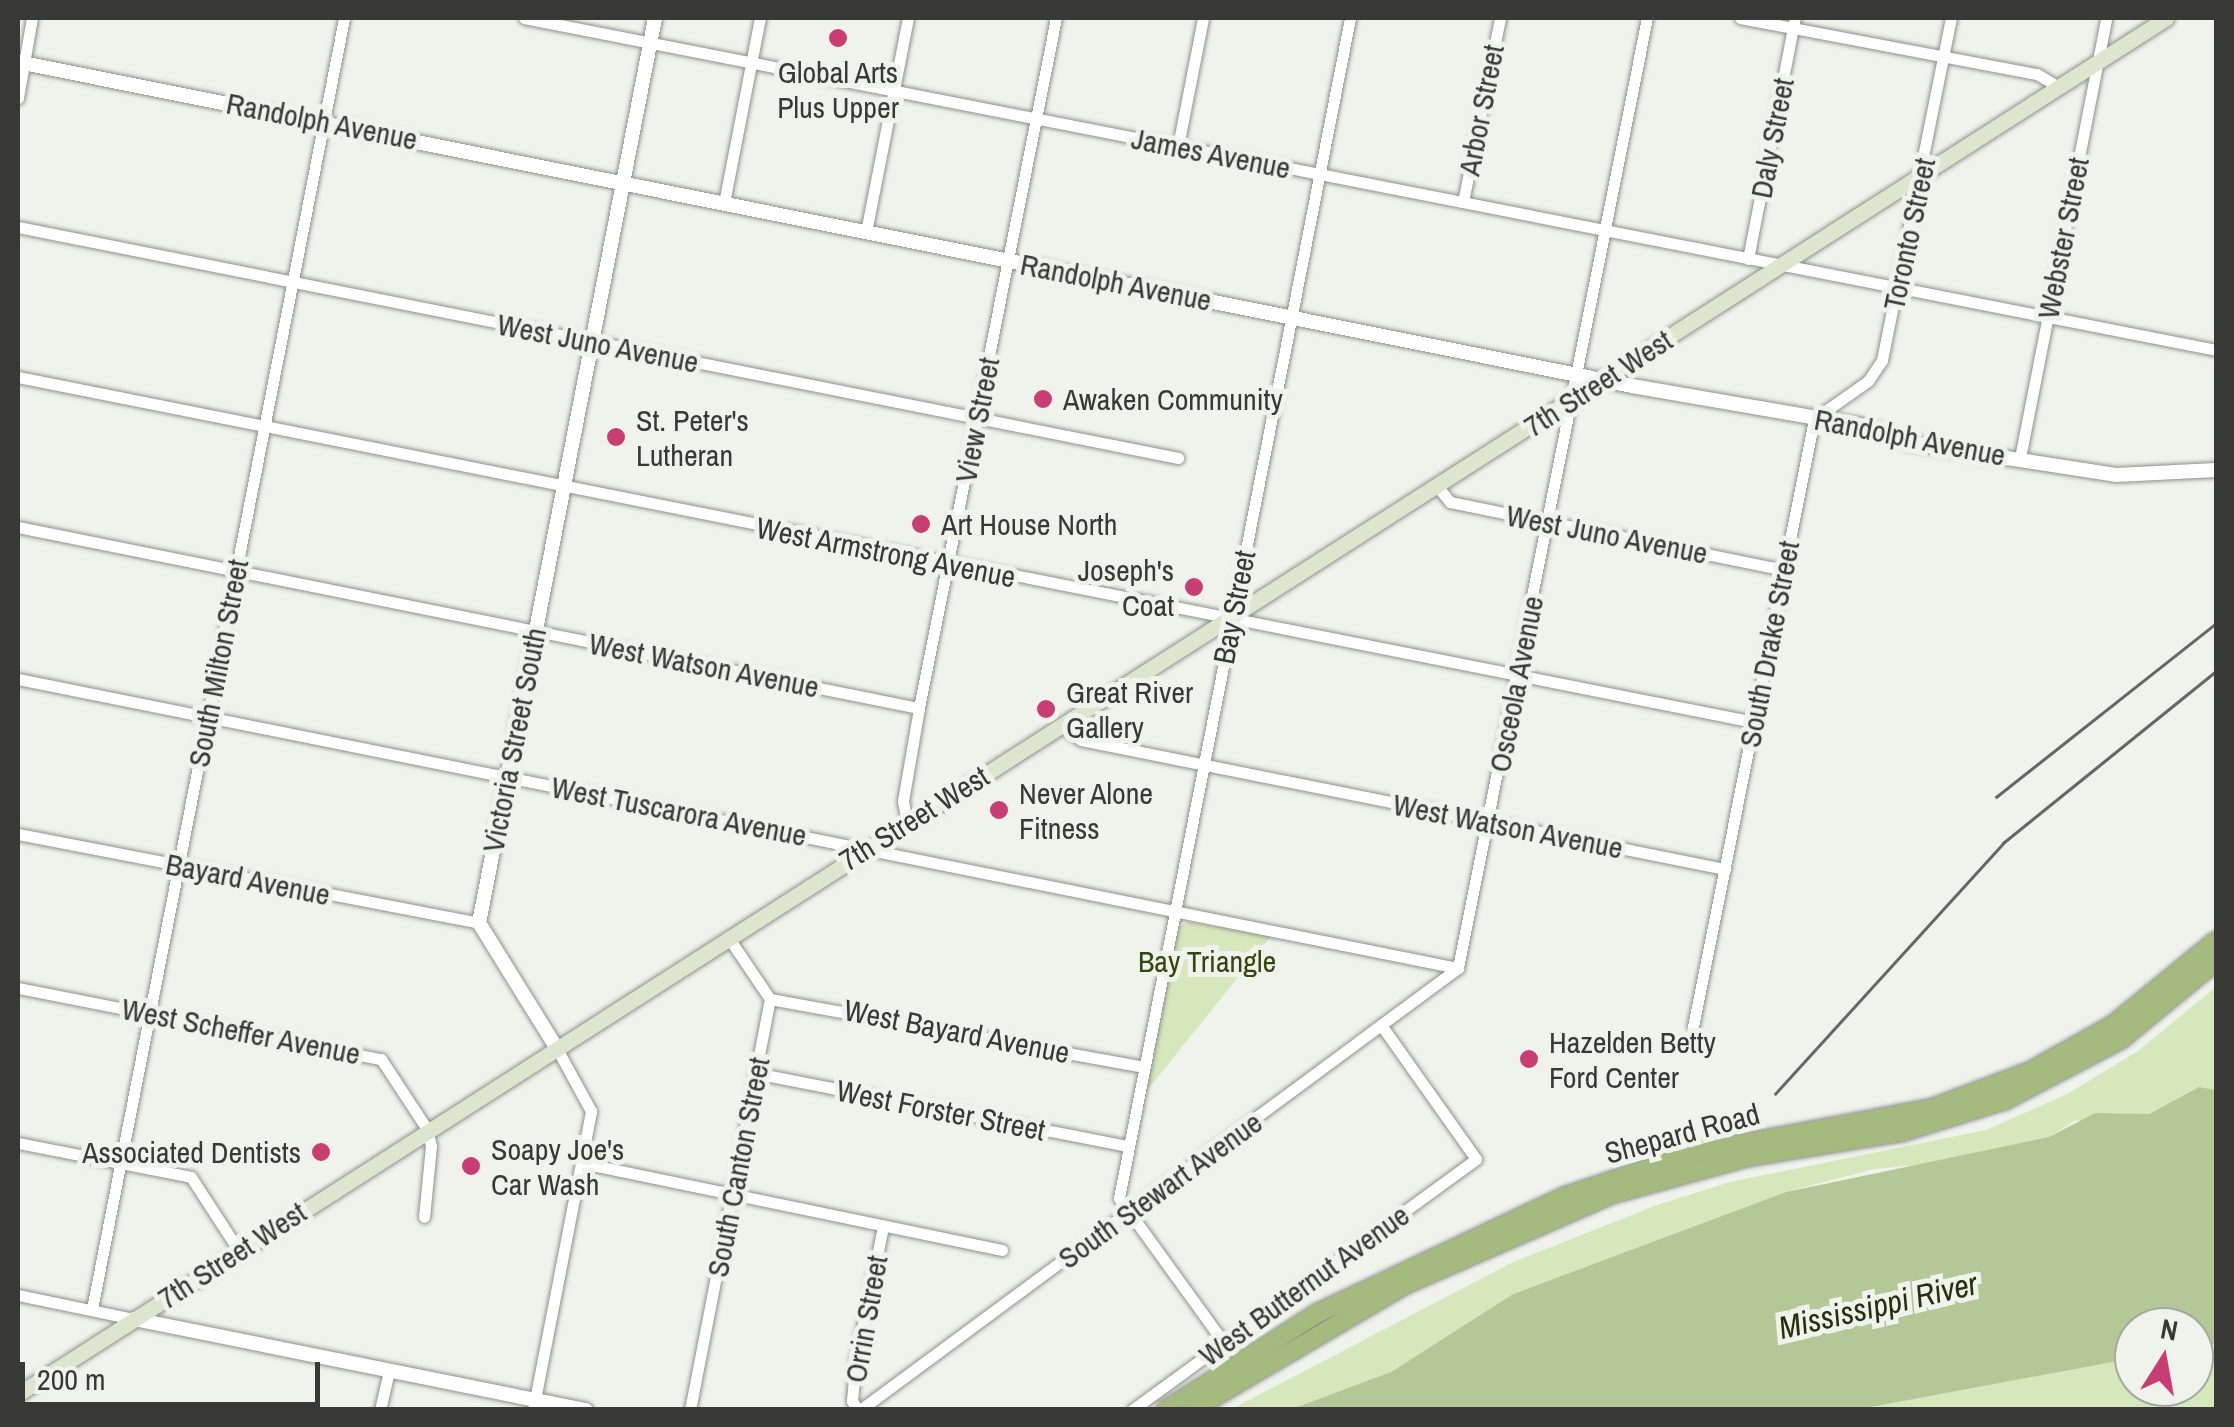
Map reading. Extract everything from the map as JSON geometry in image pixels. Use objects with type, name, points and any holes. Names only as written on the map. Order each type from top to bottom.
[{"type":"highway","name":"Shepard Road","points":[[1166,1410],[1329,1307],[1566,1196],[1698,1152],[1900,1116],[2016,1078],[2113,1025],[2216,941]]},
{"type":"highway","name":"Shepard Road","points":[[1192,1410],[1404,1285],[1612,1194],[1746,1157],[1902,1132],[2005,1100],[2121,1039],[2216,962]]},
{"type":"main road","name":"7th Street West","points":[[18,1394],[2166,18]]},
{"type":"street","points":[[18,98],[21,62],[32,18]]},
{"type":"street","name":"South Milton Street","points":[[92,1309],[344,18]]},
{"type":"street","name":"James Avenue","points":[[524,18],[2216,350]]},
{"type":"street","name":"Victoria Street South","points":[[479,923],[655,18]]},
{"type":"street","points":[[724,203],[760,18]]},
{"type":"street","points":[[866,232],[908,18]]},
{"type":"street","name":"View Street","points":[[907,822],[903,800],[919,708],[1056,18]]},
{"type":"street","points":[[1178,146],[1203,18]]},
{"type":"street","name":"Bay Street","points":[[1127,1214],[1119,1198],[1128,1146],[1350,18]]},
{"type":"street","name":"Arbor Street","points":[[1463,202],[1500,18]]},
{"type":"street","points":[[1578,374],[1647,18]]},
{"type":"street","points":[[1740,18],[1794,22],[2036,74],[2059,87]]},
{"type":"street","name":"Toronto Street","points":[[1814,419],[1878,369],[1898,288],[1951,18]]},
{"type":"street","name":"Webster Street","points":[[2020,458],[2106,18]]},
{"type":"street","name":"Daly Street","points":[[1748,259],[1794,22]]},
{"type":"street","name":"Randolph Avenue","points":[[21,62],[1604,380],[1869,427],[1910,443],[2116,475],[2216,470]]},
{"type":"street","name":"West Juno Avenue","points":[[18,227],[1178,458]]},
{"type":"street","name":"Osceola Avenue","points":[[1458,968],[1578,374]]},
{"type":"street","name":"West Armstrong Avenue","points":[[18,378],[1754,722]]},
{"type":"street","name":"South Drake Street","points":[[1692,1027],[1814,419]]},
{"type":"street","name":"West Juno Avenue","points":[[1436,486],[1450,502],[1784,570]]},
{"type":"street","name":"West Watson Avenue","points":[[18,527],[919,708]]},
{"type":"street","name":"West Tuscarora Avenue","points":[[18,679],[867,848],[1176,915],[1458,968]]},
{"type":"street","name":"West Watson Avenue","points":[[1060,726],[1081,740],[1725,869]]},
{"type":"street","name":"Bayard Avenue","points":[[18,834],[479,923]]},
{"type":"street","points":[[479,923],[591,1110],[534,1404]]},
{"type":"street","points":[[728,938],[770,1000]]},
{"type":"street","name":"South Stewart Avenue","points":[[859,1410],[1458,968]]},
{"type":"street","name":"West Scheffer Avenue","points":[[18,988],[381,1059],[427,1129]]},
{"type":"street","name":"West Bayard Avenue","points":[[770,1000],[1144,1067]]},
{"type":"street","name":"South Canton Street","points":[[690,1410],[770,1000]]},
{"type":"street","name":"West Butternut Avenue","points":[[1132,1410],[1476,1160],[1382,1026]]},
{"type":"street","name":"West Forster Street","points":[[755,1072],[1128,1146]]},
{"type":"street","points":[[424,1217],[431,1146],[427,1129]]},
{"type":"street","points":[[18,1143],[191,1177],[239,1250]]},
{"type":"street","points":[[582,1163],[1002,1250]]},
{"type":"street","points":[[1127,1214],[1224,1343]]},
{"type":"street","name":"Orrin Street","points":[[859,1410],[852,1401],[855,1363],[883,1227]]},
{"type":"street","points":[[18,1294],[92,1309],[107,1318],[134,1319],[534,1404],[586,1410]]},
{"type":"street","points":[[380,1410],[389,1372]]},
{"type":"green space","name":"Bay Triangle","points":[[1188,922],[1272,935],[1145,1093],[1178,928]]},
{"type":"green space","points":[[2216,987],[2216,1090],[2199,1087],[2149,1114],[2074,1121],[2049,1137],[1948,1162],[1874,1169],[1786,1192],[1513,1294],[1391,1372],[1292,1409],[1230,1410],[1513,1262],[1657,1205],[1730,1182],[1986,1130],[2067,1094],[2138,1051]]},
{"type":"green space","points":[[2214,1344],[2216,1409],[1860,1410],[1923,1393],[2114,1361],[2114,1407],[2214,1407]]},
{"type":"water","name":"Mississippi River","points":[[2199,1087],[2216,1090],[2216,1344],[2214,1307],[2114,1307],[2114,1362],[1860,1409],[1292,1409],[1391,1372],[1513,1294],[1786,1192],[2049,1137],[2095,1113],[2149,1114]]},
{"type":"railway","points":[[1996,797],[2216,623]]},
{"type":"railway","points":[[1775,1094],[2003,843],[2216,671]]},
{"type":"place","name":"Global Arts Plus Upper","points":[[838,38]]},
{"type":"place","name":"Awaken Community","points":[[1043,399]]},
{"type":"place","name":"St. Peter's Lutheran","points":[[616,437]]},
{"type":"place","name":"Art House North","points":[[921,524]]},
{"type":"place","name":"Joseph's Coat","points":[[1194,587]]},
{"type":"place","name":"Great River Gallery","points":[[1046,709]]},
{"type":"place","name":"Never Alone Fitness","points":[[999,810]]},
{"type":"place","name":"Hazelden Betty Ford Center","points":[[1529,1059]]},
{"type":"place","name":"Associated Dentists","points":[[321,1152]]},
{"type":"place","name":"Soapy Joe's Car Wash","points":[[471,1166]]}]
